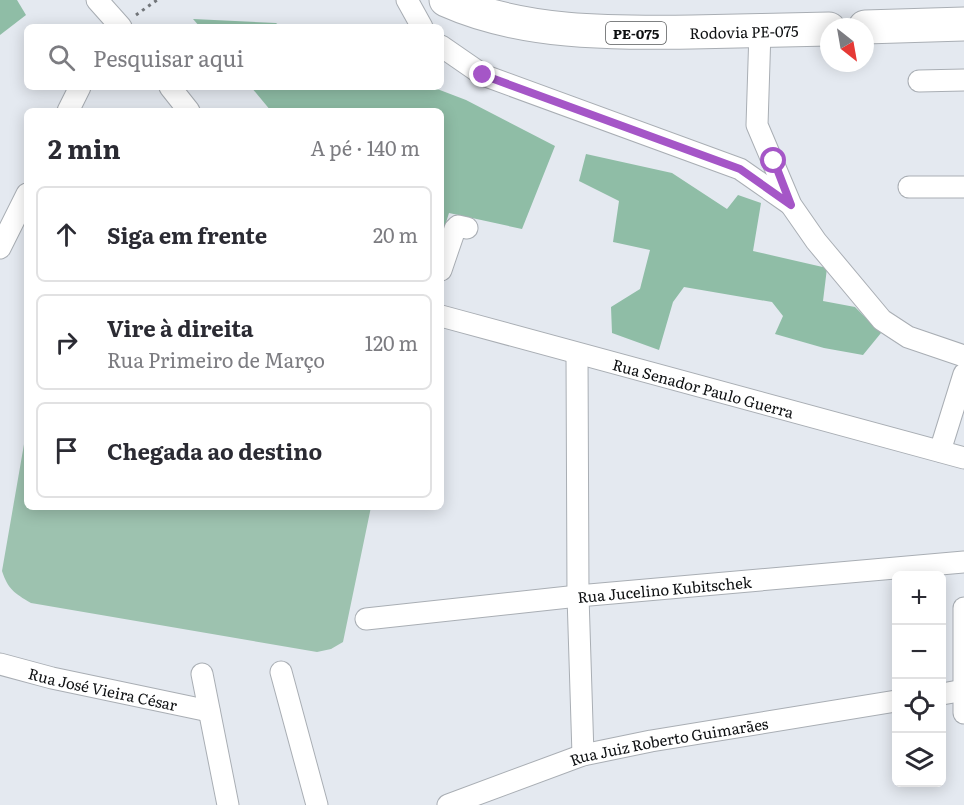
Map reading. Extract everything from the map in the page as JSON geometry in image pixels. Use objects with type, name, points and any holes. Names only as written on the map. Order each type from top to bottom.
[{"type":"main road","name":"Rodovia PE-075","points":[[446,0],[526,24],[629,33],[820,28]]},
{"type":"main road","points":[[874,27],[964,24]]},
{"type":"street","points":[[97,0],[115,24]]},
{"type":"street","points":[[407,0],[420,24]]},
{"type":"street","points":[[760,31],[757,125],[791,205],[816,241],[882,320],[908,337],[964,356]]},
{"type":"street","points":[[444,48],[483,75],[740,169],[791,205]]},
{"type":"street","points":[[919,81],[964,80]]},
{"type":"street","points":[[70,108],[78,90]]},
{"type":"street","points":[[172,90],[187,108]]},
{"type":"street","points":[[909,188],[964,187]]},
{"type":"street","points":[[0,248],[24,200]]},
{"type":"street","points":[[444,261],[455,229],[458,226],[467,228]]},
{"type":"street","name":"Rua Senador Paulo Guerra","points":[[444,317],[964,458]]},
{"type":"street","points":[[577,354],[578,596],[583,755]]},
{"type":"street","points":[[940,450],[964,374]]},
{"type":"street","name":"Rua Jucelino Kubitschek","points":[[366,619],[578,596],[964,562]]},
{"type":"street","points":[[964,608],[964,713]]},
{"type":"street","name":"Rua José Vieira César","points":[[0,664],[52,678],[209,711]]},
{"type":"street","points":[[281,672],[317,805]]},
{"type":"street","points":[[202,674],[228,805]]},
{"type":"street","points":[[946,693],[963,690]]},
{"type":"street","name":"Rua Juiz Roberto Guimarães","points":[[448,805],[583,755],[651,741],[892,702]]},
{"type":"path","points":[[118,24],[157,0]]},
{"type":"green space","points":[[0,0],[17,0],[26,15],[0,35]]},
{"type":"green space","points":[[193,19],[277,24],[197,24]]},
{"type":"green space","points":[[254,90],[440,90],[466,100],[555,146],[522,229],[449,213],[444,229],[444,108],[268,108]]},
{"type":"green space","points":[[586,154],[672,173],[727,209],[738,195],[761,203],[753,251],[827,268],[823,301],[855,307],[881,333],[863,355],[824,348],[775,334],[783,316],[772,302],[684,287],[673,302],[659,350],[612,333],[611,307],[640,289],[650,250],[613,242],[619,201],[579,181]]},
{"type":"green space","points":[[24,444],[24,510],[370,510],[343,642],[331,649],[317,652],[31,603],[12,590],[2,571]]},
{"type":"route","points":[[483,75],[740,169],[791,205],[774,161]]}]
